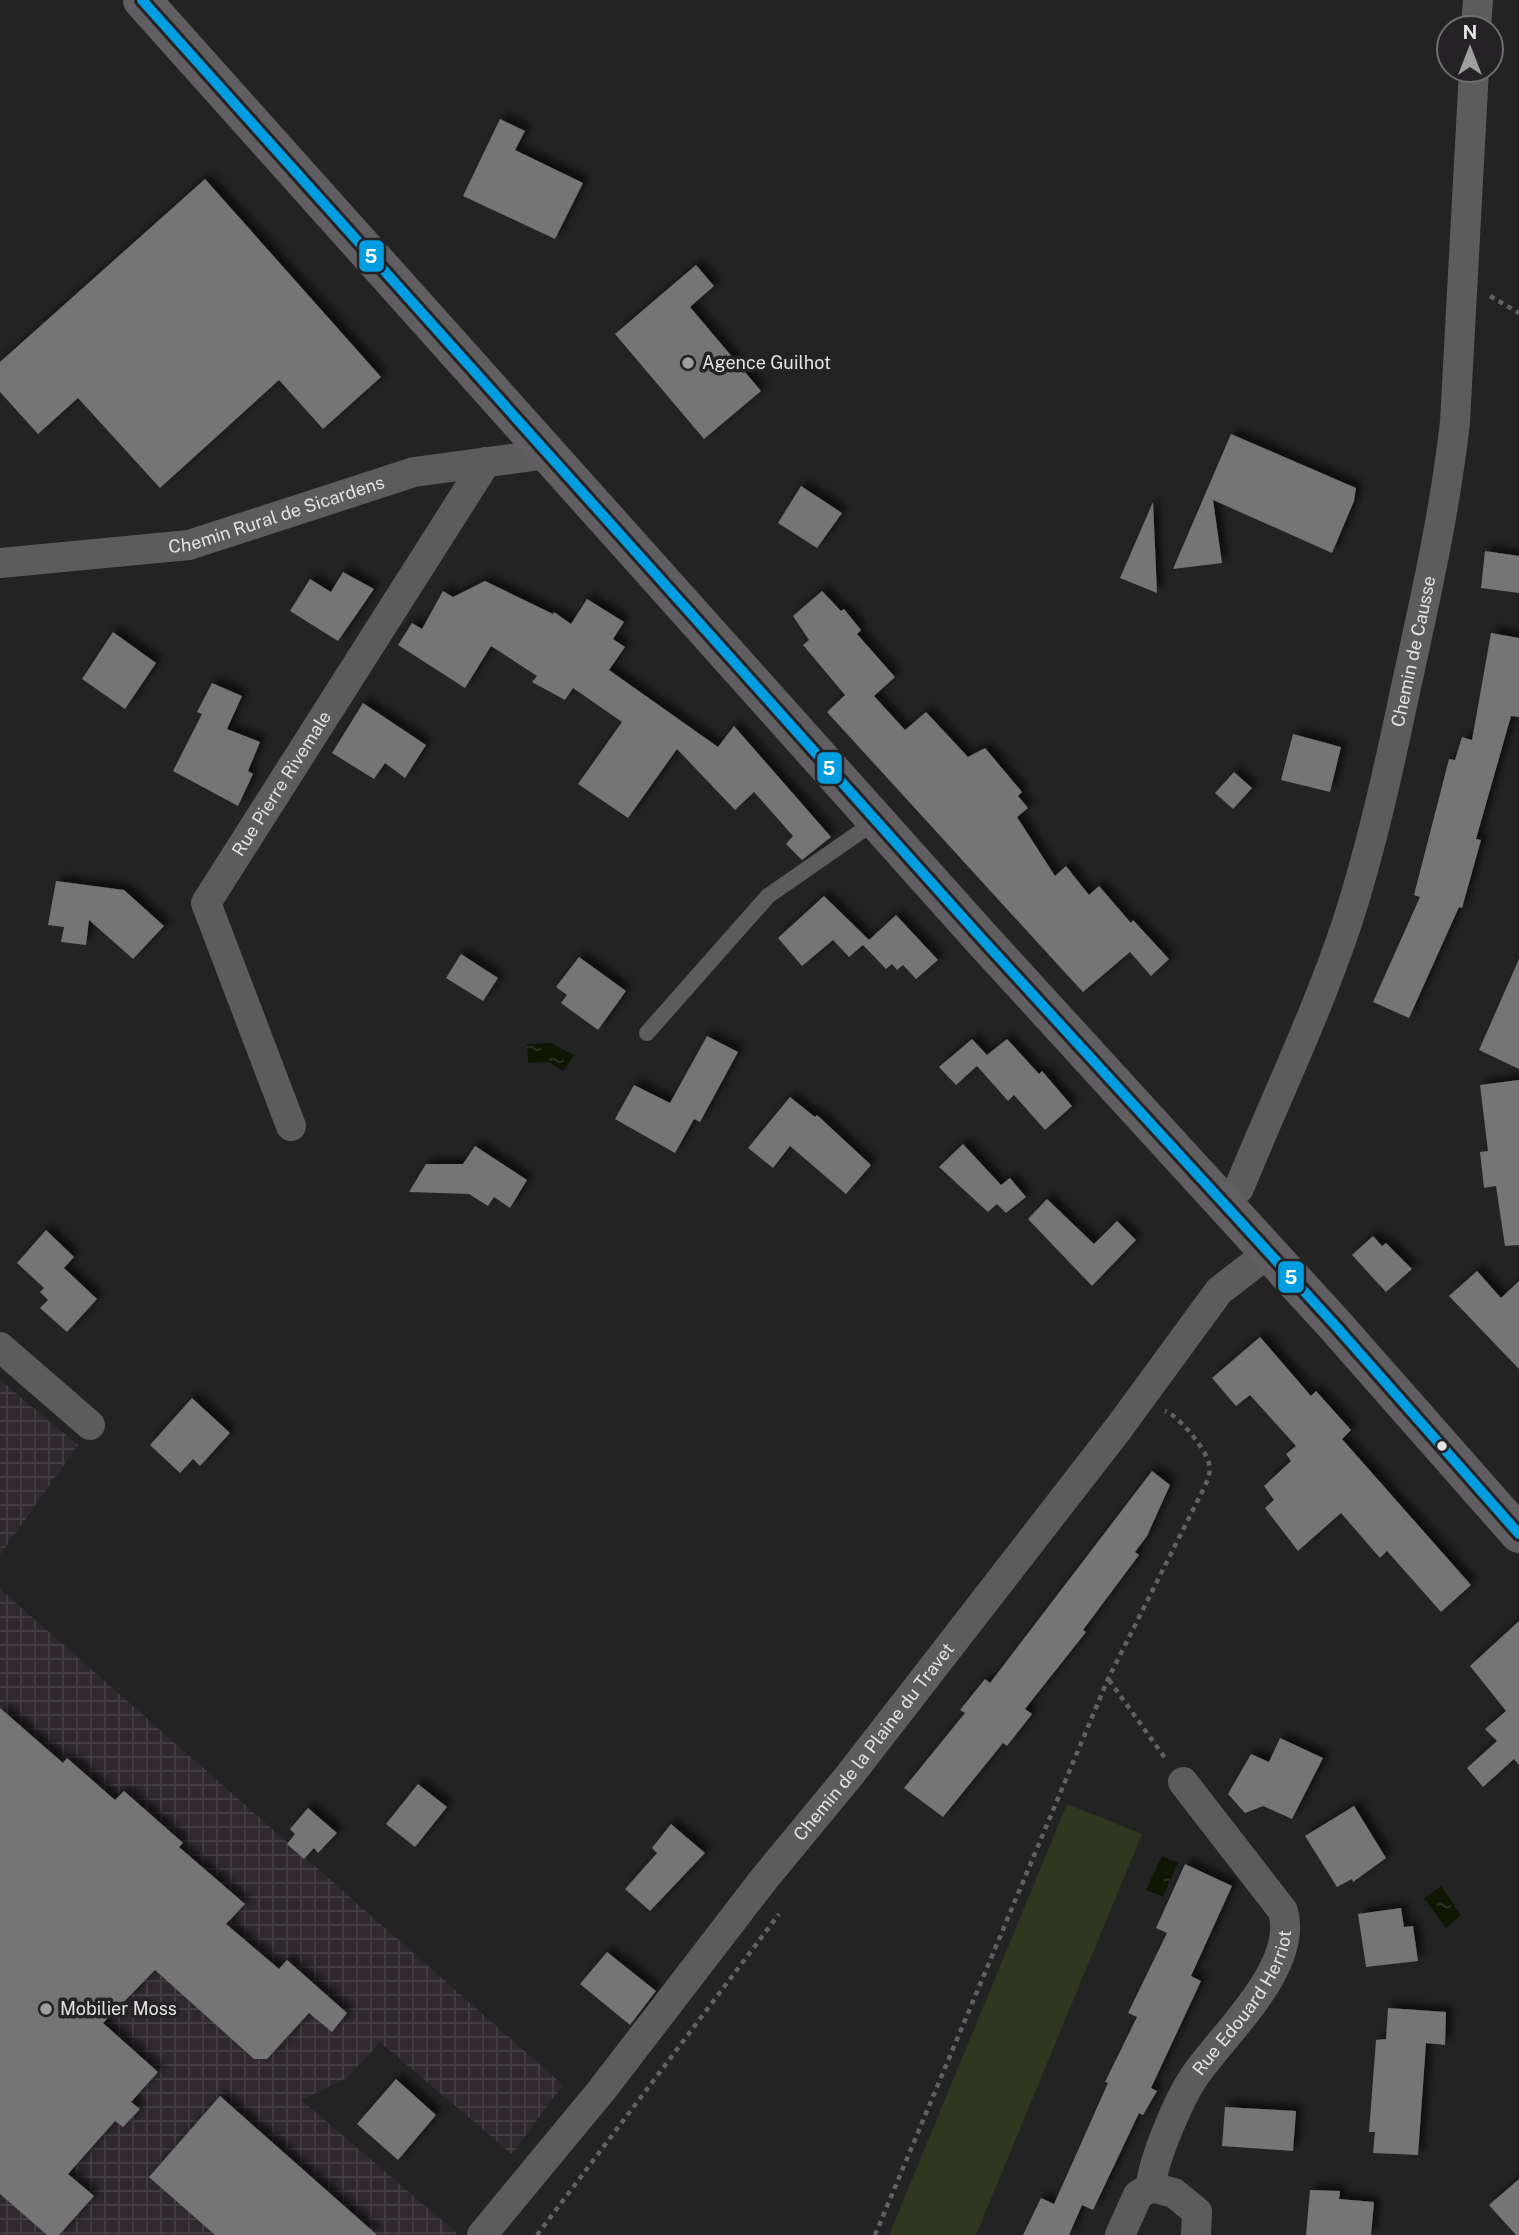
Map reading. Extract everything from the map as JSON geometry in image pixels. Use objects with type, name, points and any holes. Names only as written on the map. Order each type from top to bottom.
[{"type":"main road","points":[[142,0],[876,821],[1519,1534]]},
{"type":"street","name":"Chemin de Causse","points":[[1223,1203],[1239,1188],[1330,970],[1371,845],[1386,779],[1429,582],[1452,455],[1473,84]]},
{"type":"street","name":"Chemin Rural de Sicardens","points":[[0,563],[189,545],[414,472],[548,454]]},
{"type":"street","name":"Rue Pierre Rivemale","points":[[290,1126],[206,903],[486,462]]},
{"type":"street","name":"Chemin de la Plaine du Travet","points":[[482,2235],[601,2091],[764,1879],[849,1776],[1118,1429],[1219,1291],[1268,1253]]},
{"type":"street","points":[[0,1347],[89,1425]]},
{"type":"street","name":"Rue Edouard Herriot","points":[[1120,2235],[1138,2195],[1151,2187],[1152,2170],[1193,2078],[1260,1997],[1281,1947],[1285,1927],[1283,1911],[1183,1782]]},
{"type":"street","points":[[1151,2187],[1174,2193],[1196,2212],[1196,2235]]},
{"type":"lane","points":[[647,1033],[768,896],[876,821]]},
{"type":"path","points":[[1482,296],[1490,296],[1519,313]]},
{"type":"path","points":[[875,2235],[1108,1679],[1181,1537],[1210,1472],[1208,1458],[1175,1414],[1165,1410]]},
{"type":"path","points":[[1108,1679],[1183,1782]]},
{"type":"shaded area","points":[[0,1380],[78,1445],[0,1555]]},
{"type":"shaded area","points":[[0,1589],[563,2085],[512,2154],[380,2042],[347,2078],[301,2100],[457,2233],[455,2235],[0,2235]]},
{"type":"shaded area","points":[[1067,1804],[1142,1834],[976,2235],[889,2235]]},
{"type":"water","points":[[551,1043],[574,1055],[563,1071],[549,1062],[528,1063],[527,1044]]},
{"type":"water","points":[[1162,1856],[1178,1863],[1163,1897],[1146,1890]]},
{"type":"water","points":[[1441,1886],[1461,1915],[1446,1928],[1424,1898]]},
{"type":"building","points":[[500,119],[525,131],[515,150],[583,183],[555,239],[463,196]]},
{"type":"building","points":[[205,179],[381,377],[323,429],[279,380],[160,488],[78,398],[38,434],[0,392],[0,362]]},
{"type":"building","name":"Agence Guilhot","points":[[696,265],[714,286],[690,307],[761,391],[704,439],[615,334]]},
{"type":"building","points":[[1231,434],[1356,488],[1354,501],[1332,553],[1213,500],[1222,563],[1173,569]]},
{"type":"building","points":[[801,486],[842,513],[817,548],[778,523]]},
{"type":"building","points":[[1153,502],[1157,593],[1120,578]]},
{"type":"building","points":[[1485,551],[1519,556],[1519,593],[1481,588]]},
{"type":"building","points":[[343,572],[374,589],[338,641],[290,611],[310,579],[331,592]]},
{"type":"building","points":[[485,581],[553,614],[554,612],[571,624],[587,599],[624,622],[613,639],[625,647],[609,670],[718,747],[734,726],[831,837],[802,860],[786,844],[793,836],[754,792],[735,810],[677,749],[628,818],[578,784],[622,722],[573,688],[565,700],[532,682],[537,676],[491,646],[465,688],[398,645],[412,623],[422,629],[443,591],[453,597]]},
{"type":"building","points":[[822,591],[841,611],[844,609],[861,630],[857,634],[895,677],[874,696],[905,730],[926,712],[968,757],[985,748],[1022,792],[1018,796],[1028,808],[1017,817],[1055,876],[1066,866],[1089,895],[1099,886],[1131,923],[1133,920],[1169,959],[1151,976],[1130,952],[1083,992],[827,712],[845,695],[803,645],[809,640],[793,616]]},
{"type":"building","points":[[113,632],[156,663],[125,709],[82,679]]},
{"type":"building","points":[[1491,633],[1519,638],[1519,717],[1511,716],[1476,839],[1481,840],[1462,908],[1459,907],[1409,1018],[1373,1002],[1420,897],[1414,895],[1449,759],[1455,760],[1462,737],[1472,740]]},
{"type":"building","points":[[212,683],[242,696],[227,729],[260,742],[248,771],[253,774],[238,806],[173,771],[202,714],[197,712]]},
{"type":"building","points":[[363,703],[426,745],[405,778],[385,763],[374,779],[332,753]]},
{"type":"building","points":[[1293,734],[1341,747],[1330,792],[1281,780]]},
{"type":"building","points":[[1234,772],[1252,788],[1233,809],[1215,793]]},
{"type":"building","points":[[56,881],[124,890],[164,926],[133,959],[89,920],[86,945],[61,942],[64,927],[48,925]]},
{"type":"building","points":[[824,896],[869,940],[896,915],[938,960],[916,979],[903,965],[897,970],[892,964],[886,969],[863,945],[849,957],[833,940],[802,966],[778,938]]},
{"type":"building","points":[[461,954],[498,978],[483,1001],[446,978]]},
{"type":"building","points":[[579,957],[626,991],[598,1030],[561,1003],[567,995],[556,987]]},
{"type":"building","points":[[1519,959],[1519,1069],[1479,1050]]},
{"type":"building","points":[[707,1036],[738,1052],[700,1122],[694,1119],[675,1153],[615,1119],[634,1085],[670,1103]]},
{"type":"building","points":[[972,1039],[987,1055],[1007,1039],[1039,1074],[1042,1071],[1072,1106],[1045,1130],[1014,1095],[1008,1101],[977,1066],[956,1085],[939,1067]]},
{"type":"building","points":[[1519,1080],[1519,1245],[1505,1246],[1496,1186],[1484,1188],[1480,1152],[1488,1151],[1480,1085]]},
{"type":"building","points":[[790,1097],[815,1117],[817,1115],[871,1165],[846,1194],[790,1146],[773,1168],[748,1148]]},
{"type":"building","points":[[963,1144],[1001,1185],[1010,1178],[1026,1197],[1006,1213],[997,1204],[988,1212],[939,1167]]},
{"type":"building","points":[[475,1146],[527,1180],[510,1208],[494,1197],[488,1206],[469,1194],[409,1192],[426,1164],[463,1164]]},
{"type":"building","points":[[1047,1199],[1094,1244],[1117,1221],[1136,1240],[1092,1286],[1028,1219]]},
{"type":"building","points":[[46,1230],[74,1257],[64,1268],[97,1299],[67,1332],[40,1308],[48,1300],[40,1292],[44,1288],[17,1263]]},
{"type":"building","points":[[1373,1236],[1382,1246],[1386,1243],[1412,1269],[1386,1292],[1352,1255]]},
{"type":"building","points":[[1477,1271],[1501,1298],[1519,1281],[1519,1369],[1449,1296]]},
{"type":"building","points":[[1260,1337],[1311,1396],[1316,1391],[1351,1430],[1342,1439],[1471,1585],[1441,1612],[1387,1551],[1380,1558],[1341,1513],[1298,1551],[1265,1508],[1274,1500],[1264,1486],[1291,1461],[1286,1454],[1296,1446],[1250,1395],[1236,1406],[1212,1378]]},
{"type":"building","points":[[192,1398],[230,1433],[200,1466],[193,1459],[180,1473],[150,1445]]},
{"type":"building","points":[[1152,1471],[1170,1485],[1147,1536],[1135,1552],[1139,1555],[1083,1630],[1086,1632],[1025,1709],[1032,1714],[1007,1746],[1003,1743],[943,1817],[904,1788],[965,1713],[960,1710],[985,1679],[990,1683]]},
{"type":"building","points":[[1519,1621],[1519,1765],[1514,1759],[1483,1787],[1467,1768],[1497,1741],[1485,1729],[1506,1711],[1470,1666]]},
{"type":"building","points":[[0,1708],[63,1763],[67,1758],[115,1800],[124,1791],[183,1843],[179,1847],[245,1904],[226,1924],[279,1969],[287,1960],[347,2013],[332,2032],[309,2013],[267,2059],[254,2059],[155,1970],[103,2023],[158,2072],[131,2102],[140,2109],[123,2127],[115,2121],[68,2174],[94,2196],[59,2235],[47,2235],[0,2194]]},
{"type":"building","points":[[1280,1738],[1323,1758],[1292,1819],[1263,1806],[1245,1813],[1228,1794],[1251,1754],[1269,1762]]},
{"type":"building","points":[[418,1784],[447,1807],[415,1847],[386,1824]]},
{"type":"building","points":[[1354,1806],[1386,1858],[1353,1882],[1352,1879],[1337,1887],[1305,1836]]},
{"type":"building","points":[[308,1808],[337,1833],[318,1853],[314,1848],[304,1859],[287,1844],[295,1834],[290,1829]]},
{"type":"building","points":[[671,1824],[705,1853],[650,1911],[625,1889],[657,1853],[652,1848]]},
{"type":"building","points":[[1185,1864],[1232,1886],[1191,1976],[1201,1981],[1151,2088],[1157,2091],[1143,2115],[1139,2113],[1093,2210],[1082,2205],[1069,2235],[1023,2235],[1041,2198],[1054,2204],[1108,2083],[1105,2082],[1137,2017],[1128,2013],[1167,1933],[1156,1928]]},
{"type":"building","points":[[1401,1908],[1404,1927],[1413,1926],[1418,1961],[1366,1967],[1358,1914]]},
{"type":"building","points":[[607,1952],[656,1991],[630,2025],[580,1984]]},
{"type":"building","points":[[1388,2008],[1446,2012],[1445,2045],[1426,2043],[1418,2155],[1373,2153],[1375,2132],[1369,2132],[1376,2040],[1386,2039]]},
{"type":"building","points":[[396,2079],[436,2115],[398,2160],[357,2124]]},
{"type":"building","points":[[220,2096],[377,2235],[215,2235],[149,2177]]},
{"type":"building","points":[[1225,2107],[1296,2111],[1293,2151],[1222,2146]]},
{"type":"building","points":[[1519,2179],[1519,2235],[1516,2235],[1489,2205]]},
{"type":"building","points":[[1310,2190],[1340,2191],[1339,2199],[1374,2202],[1371,2235],[1306,2235]]},
{"type":"transit line","name":"5","points":[[142,0],[982,939],[1334,1324],[1519,1534]]},
{"type":"place","name":"Agence Guilhot","points":[[688,363]]},
{"type":"place","name":"Mobilier Moss","points":[[46,2009]]}]
